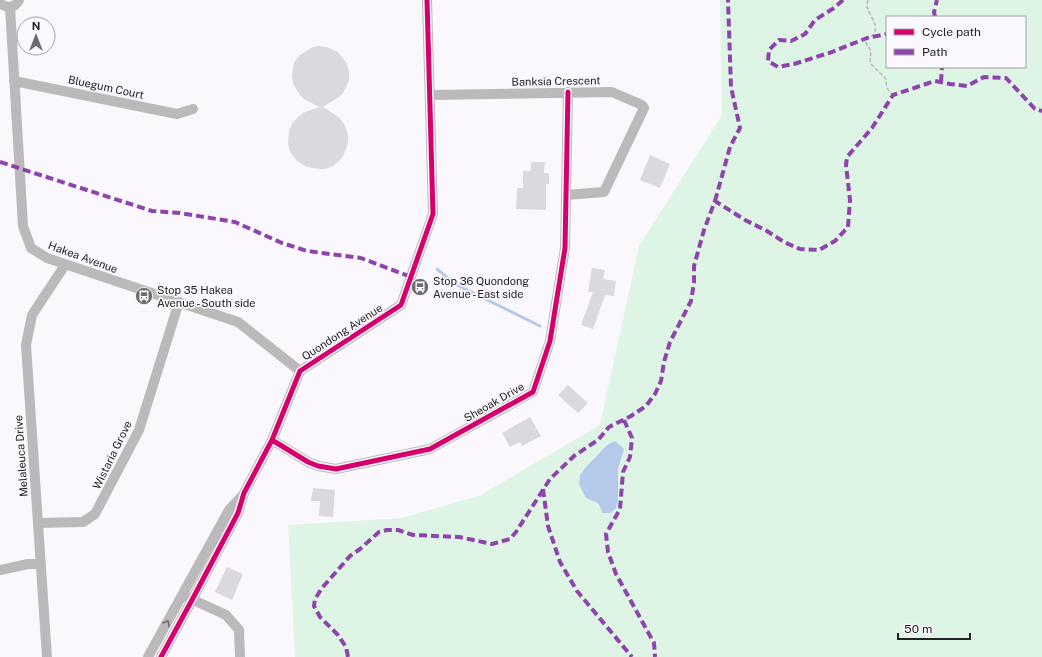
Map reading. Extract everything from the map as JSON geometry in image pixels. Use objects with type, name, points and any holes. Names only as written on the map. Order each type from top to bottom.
[{"type":"street","points":[[5,5],[16,4],[19,0]]},
{"type":"street","name":"Quondong Avenue","points":[[161,657],[238,513],[244,493],[272,440],[300,371],[402,305],[433,214],[427,0]]},
{"type":"street","name":"Hakea Avenue","points":[[5,5],[14,81],[23,226],[31,248],[46,258],[65,265],[238,322],[300,371]]},
{"type":"street","name":"Bluegum Court","points":[[14,81],[177,114],[193,110]]},
{"type":"street","name":"Sheoak Drive","points":[[272,440],[308,462],[318,466],[336,469],[430,449],[532,392],[550,341],[565,248],[568,92]]},
{"type":"street","name":"Banksia Crescent","points":[[430,95],[612,92],[642,105],[644,108],[604,192],[566,195]]},
{"type":"street","name":"Melaleuca Drive","points":[[47,657],[26,345],[32,314],[65,265]]},
{"type":"street","name":"Wistaria Grove","points":[[38,523],[83,522],[95,514],[139,430],[179,302]]},
{"type":"street","name":"Quondong Avenue","points":[[148,657],[229,510],[244,493]]},
{"type":"street","points":[[0,570],[28,564],[41,564]]},
{"type":"street","points":[[183,595],[226,615],[239,630],[240,657]]},
{"type":"path","points":[[868,0],[868,9],[874,21],[876,30],[873,35],[867,38],[866,43],[871,50],[870,61],[871,64],[886,79],[886,85],[889,92],[893,95]]},
{"type":"green space","points":[[720,0],[1042,0],[1042,657],[295,657],[288,525],[402,518],[481,495],[600,425],[639,246],[722,115]]},
{"type":"water","points":[[615,441],[624,449],[618,469],[618,499],[616,508],[611,513],[603,513],[598,503],[586,498],[579,484],[580,475],[607,445]]},
{"type":"building","points":[[317,46],[327,47],[338,52],[346,62],[349,74],[349,81],[343,93],[323,107],[342,121],[348,135],[348,142],[343,156],[333,166],[325,169],[307,167],[297,161],[289,149],[288,142],[289,131],[297,118],[303,113],[319,107],[304,99],[300,95],[293,84],[292,76],[293,66],[300,55]]},
{"type":"building","points":[[650,155],[670,164],[660,188],[640,180]]},
{"type":"building","points":[[531,162],[545,162],[544,173],[549,173],[549,184],[546,184],[546,210],[516,209],[517,188],[523,188],[523,171],[531,171]]},
{"type":"building","points":[[592,268],[605,270],[603,279],[616,281],[614,296],[605,295],[593,329],[581,325],[593,292],[588,292]]},
{"type":"building","points":[[568,385],[588,403],[578,413],[558,395]]},
{"type":"building","points":[[530,417],[541,436],[522,446],[520,442],[510,447],[502,433]]},
{"type":"building","points":[[313,488],[335,490],[333,517],[319,516],[320,501],[311,501]]},
{"type":"building","points":[[227,567],[243,574],[232,600],[215,592]]},
{"type":"waterway","points":[[437,269],[455,284],[540,326]]},
{"type":"marked path","points":[[715,201],[730,147],[740,128],[731,87],[728,0]]},
{"type":"marked path","points":[[843,0],[834,8],[815,20],[805,34],[791,41],[779,40],[769,50],[768,61],[778,67],[794,64],[832,52],[867,38],[886,34]]},
{"type":"marked path","points":[[935,16],[934,12],[937,0]]},
{"type":"marked path","points":[[941,82],[942,68]]},
{"type":"marked path","points":[[348,657],[346,647],[338,635],[320,617],[314,606],[315,599],[322,588],[350,556],[379,532],[387,530],[398,530],[413,535],[459,537],[492,544],[510,539],[550,479],[574,456],[598,440],[609,427],[631,416],[646,406],[655,394],[661,381],[664,362],[670,342],[691,301],[694,283],[694,266],[704,230],[715,201],[784,242],[800,249],[819,250],[835,241],[848,227],[850,200],[846,165],[847,157],[872,128],[893,95],[935,81],[967,86],[984,77],[1006,78],[1035,109],[1042,111]]},
{"type":"marked path","points":[[0,162],[152,211],[180,213],[235,222],[282,243],[307,251],[361,258],[411,277]]},
{"type":"marked path","points":[[624,420],[632,438],[630,457],[623,472],[620,509],[606,534],[608,552],[616,574],[654,643],[655,657]]},
{"type":"marked path","points":[[543,489],[548,526],[560,562],[577,591],[632,657]]},
{"type":"cycle path","points":[[161,657],[238,513],[244,493],[272,440],[300,371],[401,305],[433,214],[427,0]]},
{"type":"cycle path","points":[[272,440],[308,462],[318,466],[336,469],[430,449],[533,392],[550,341],[565,248],[568,92]]},
{"type":"place","name":"Stop 36 Quondong Avenue - East side","points":[[420,287]]},
{"type":"place","name":"Stop 35 Hakea Avenue - South side","points":[[144,296]]}]
